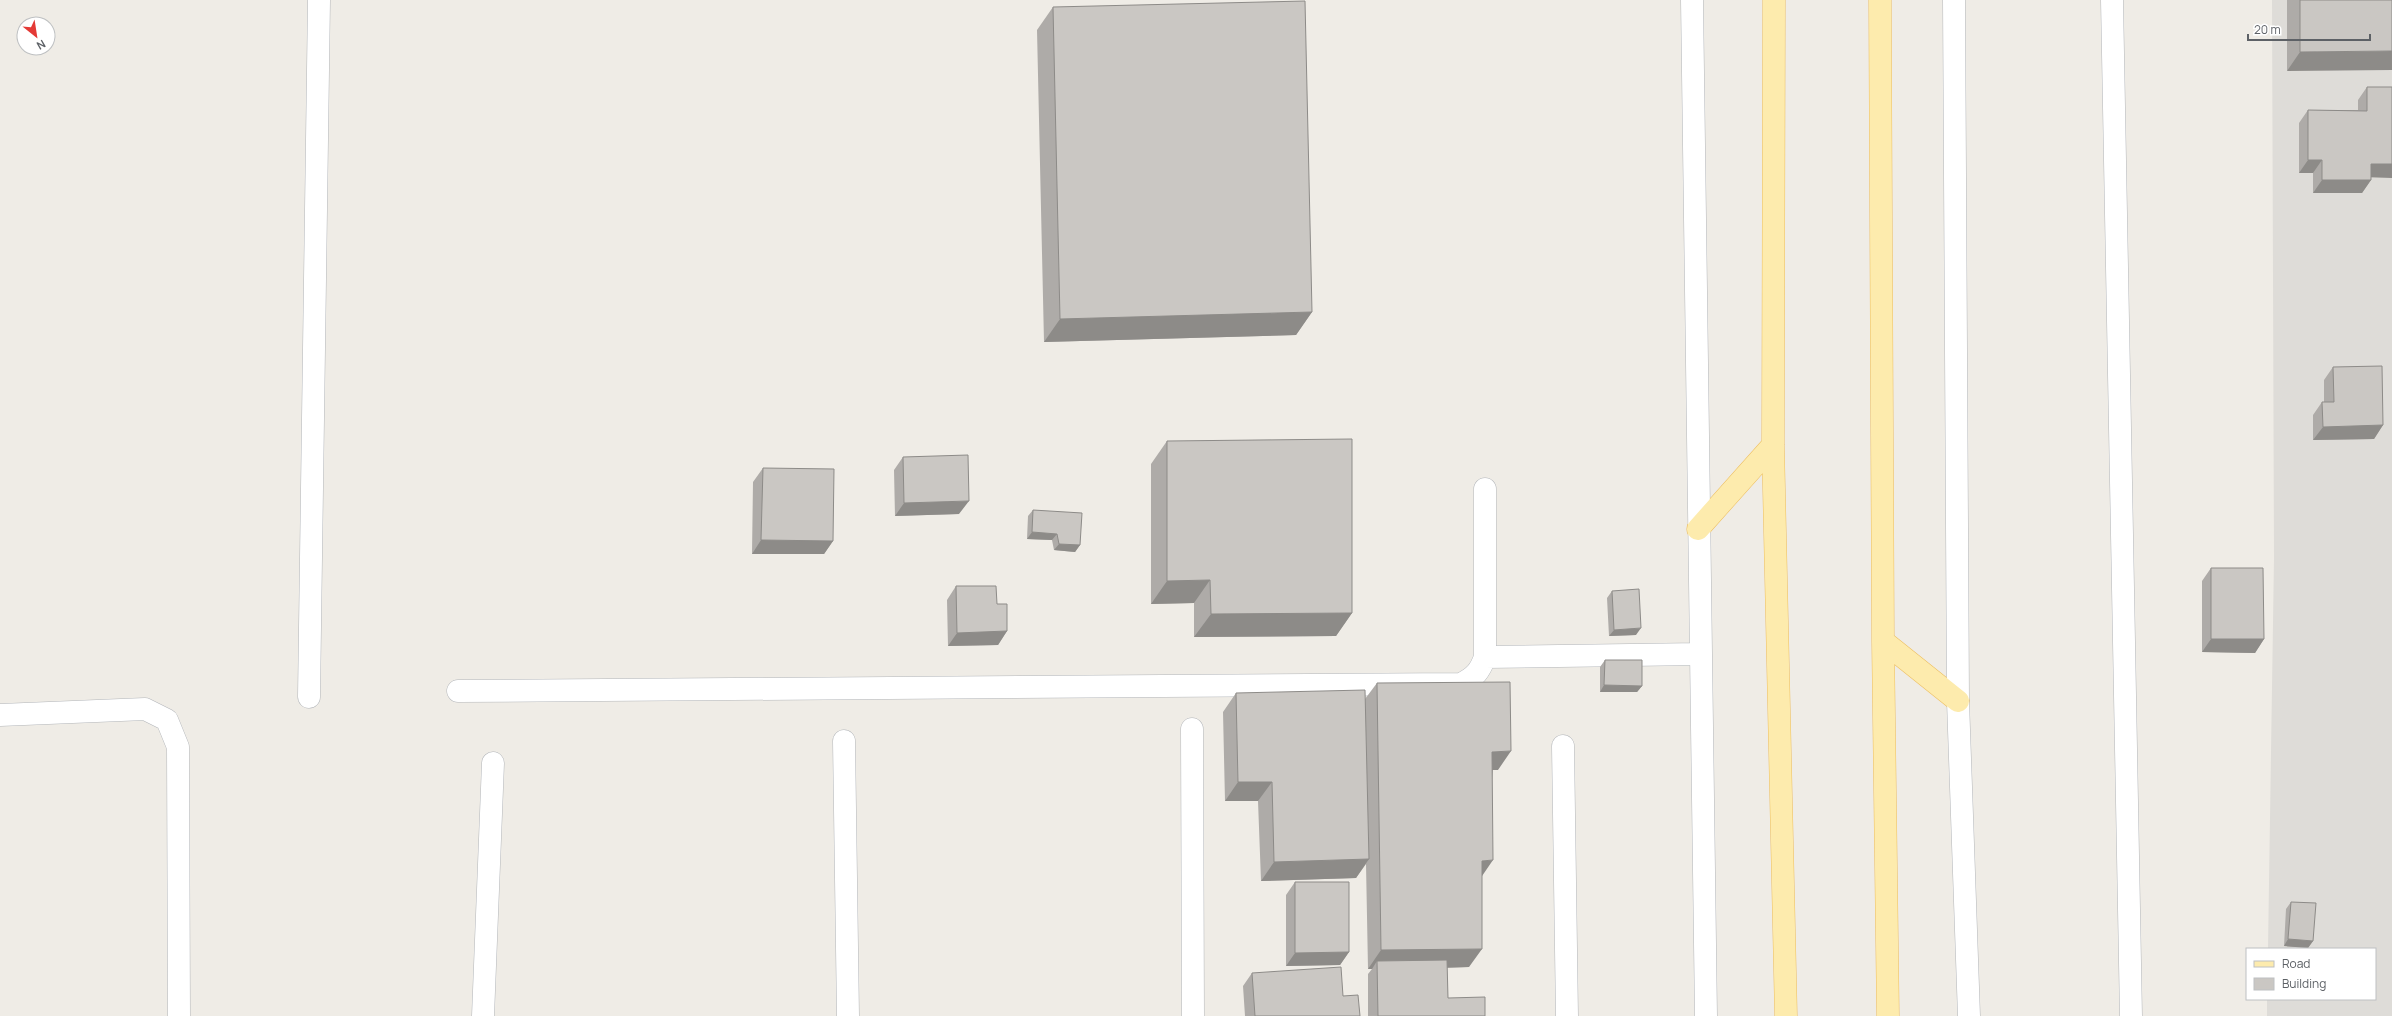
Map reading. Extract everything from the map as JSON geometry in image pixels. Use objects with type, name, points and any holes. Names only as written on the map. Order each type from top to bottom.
[{"type":"main road","points":[[1774,0],[1772,445],[1786,1016]]},
{"type":"main road","points":[[1880,0],[1883,641],[1888,1016]]},
{"type":"main road","points":[[1698,529],[1772,445]]},
{"type":"main road","points":[[1883,641],[1958,702]]},
{"type":"street","points":[[309,696],[319,0]]},
{"type":"street","points":[[1692,0],[1698,529],[1706,1016]]},
{"type":"street","points":[[1954,0],[1958,702],[1969,1016]]},
{"type":"street","points":[[2112,0],[2132,1016]]},
{"type":"street","points":[[458,690],[1461,684],[1473,678],[1481,669],[1485,657],[1485,489]]},
{"type":"street","points":[[1485,657],[1700,654]]},
{"type":"street","points":[[0,715],[145,709],[167,720],[178,747],[179,1016]]},
{"type":"street","points":[[1192,729],[1193,1016]]},
{"type":"street","points":[[844,741],[848,1016]]},
{"type":"street","points":[[1563,746],[1567,1016]]},
{"type":"street","points":[[483,1016],[493,763]]},
{"type":"shaded area","points":[[2272,0],[2392,0],[2392,1016],[2267,1016],[2267,1000],[2376,1000],[2376,948],[2268,948],[2274,558]]},
{"type":"building","points":[[2300,0],[2392,0],[2392,51],[2300,52]]},
{"type":"building","points":[[1305,1],[1312,312],[1060,319],[1053,7]]},
{"type":"building","points":[[2367,87],[2392,87],[2392,164],[2371,164],[2371,180],[2322,180],[2322,160],[2308,160],[2308,110],[2367,111]]},
{"type":"building","points":[[2382,366],[2383,425],[2323,427],[2322,402],[2334,402],[2333,367]]},
{"type":"building","points":[[1352,439],[1352,613],[1211,614],[1210,580],[1167,581],[1167,441]]},
{"type":"building","points":[[968,455],[969,501],[904,503],[903,457]]},
{"type":"building","points":[[763,468],[834,469],[833,541],[761,540]]},
{"type":"building","points":[[1033,510],[1082,513],[1080,545],[1059,544],[1057,534],[1032,532]]},
{"type":"building","points":[[2211,568],[2263,568],[2264,639],[2211,639]]},
{"type":"building","points":[[956,586],[996,586],[997,604],[1007,604],[1007,631],[957,633]]},
{"type":"building","points":[[1639,589],[1641,628],[1614,630],[1612,591]]},
{"type":"building","points":[[1605,660],[1642,660],[1642,686],[1604,685]]},
{"type":"building","points":[[1510,682],[1511,751],[1492,752],[1493,860],[1482,861],[1482,949],[1381,950],[1377,683]]},
{"type":"building","points":[[1365,690],[1369,859],[1274,862],[1272,782],[1238,782],[1236,693]]},
{"type":"building","points":[[1295,882],[1349,882],[1349,952],[1295,953]]},
{"type":"building","points":[[2291,902],[2316,903],[2313,941],[2288,939]]},
{"type":"building","points":[[1447,960],[1448,998],[1485,997],[1485,1016],[1378,1016],[1377,961]]},
{"type":"building","points":[[1341,967],[1343,996],[1358,995],[1360,1016],[1255,1016],[1252,973]]}]
